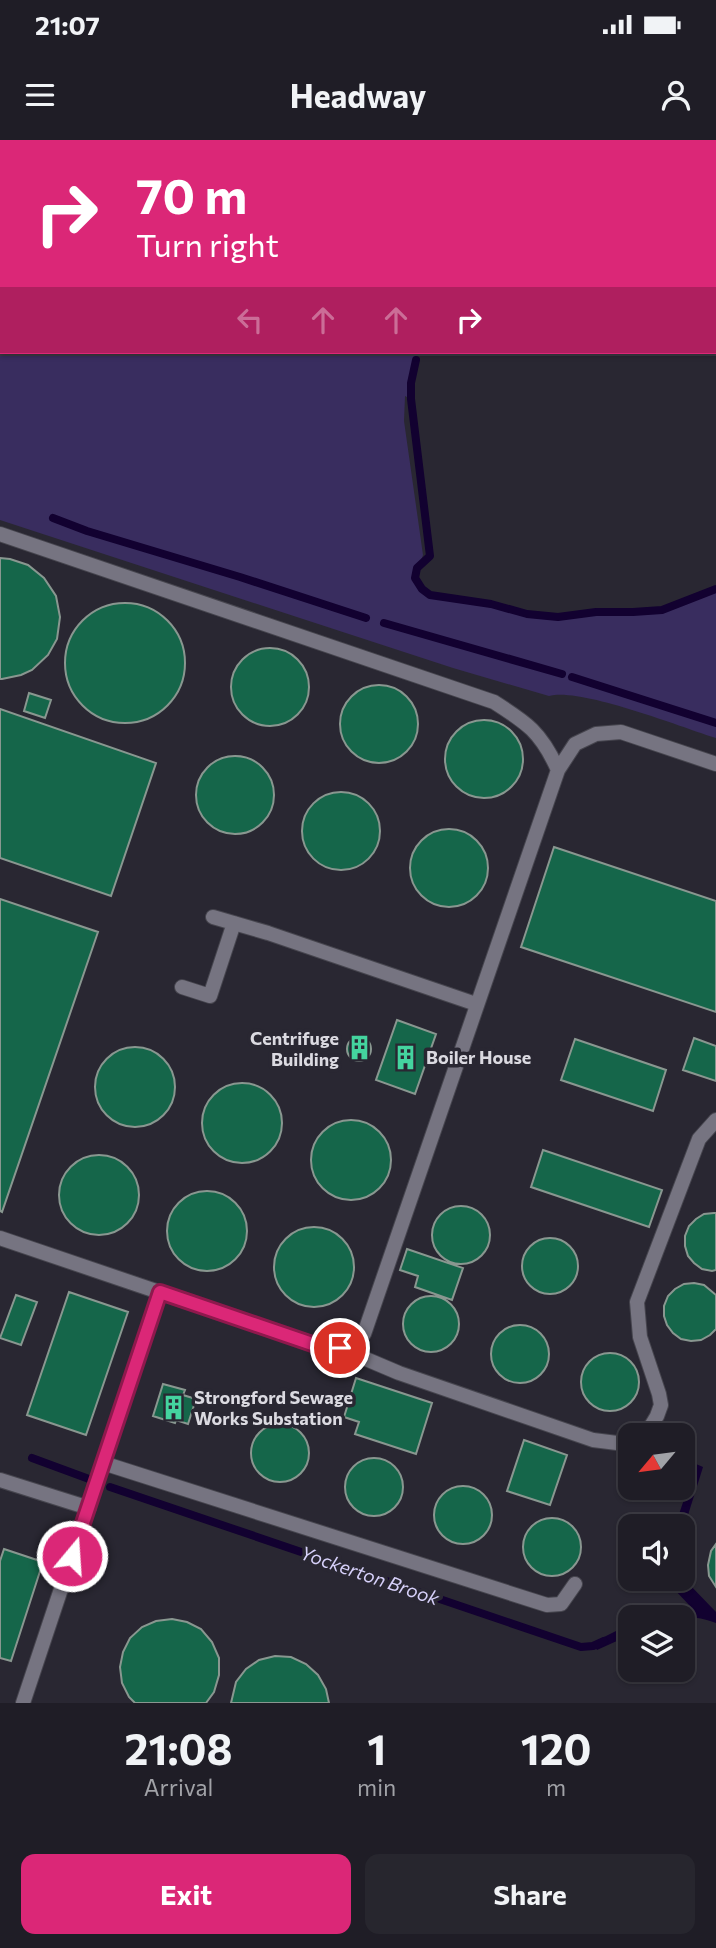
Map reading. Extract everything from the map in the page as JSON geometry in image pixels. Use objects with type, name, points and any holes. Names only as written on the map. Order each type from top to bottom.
[{"type":"lane","points":[[0,534],[494,702],[527,723],[548,747],[558,770]]},
{"type":"lane","points":[[340,1348],[364,1334],[558,770],[575,744],[596,734],[621,732],[716,764]]},
{"type":"lane","points":[[213,917],[477,1004]]},
{"type":"lane","points":[[182,987],[210,996],[234,923]]},
{"type":"lane","points":[[653,1423],[660,1405],[659,1394],[640,1337],[637,1302],[699,1139],[716,1120]]},
{"type":"lane","points":[[0,1238],[321,1347],[340,1348],[399,1373],[593,1440],[618,1443]]},
{"type":"lane","points":[[23,1703],[160,1292]]},
{"type":"lane","points":[[103,1463],[547,1605],[561,1604],[575,1584]]},
{"type":"lane","points":[[0,1480],[89,1508]]},
{"type":"shaded area","points":[[0,354],[416,354],[411,399],[405,396],[404,421],[423,555],[415,578],[422,589],[430,595],[491,604],[527,614],[558,617],[596,612],[662,610],[716,589],[716,738],[606,702],[564,695],[549,696],[453,668],[0,520]]},
{"type":"shaded area","points":[[696,1464],[703,1467],[695,1493]]},
{"type":"shaded area","points":[[684,1500],[693,1500],[688,1514],[679,1514]]},
{"type":"shaded area","points":[[695,1590],[716,1612],[716,1623],[695,1618],[695,1605],[689,1605],[676,1591]]},
{"type":"shaded area","points":[[618,1630],[618,1640],[597,1650],[592,1643]]},
{"type":"building","points":[[0,558],[28,565],[44,578],[56,596],[60,617],[57,639],[48,655],[32,670],[2,679],[0,679]]},
{"type":"building","points":[[125,603],[148,607],[168,620],[181,640],[185,663],[181,686],[168,706],[148,719],[125,723],[102,719],[82,706],[69,686],[65,663],[69,640],[82,620],[102,607]]},
{"type":"building","points":[[262,648],[278,648],[292,654],[303,665],[309,679],[309,695],[303,709],[292,720],[278,726],[262,726],[248,720],[237,709],[231,695],[231,679],[237,665],[248,654]]},
{"type":"building","points":[[371,685],[387,685],[401,691],[412,702],[418,716],[418,732],[412,746],[401,757],[387,763],[371,763],[357,757],[346,746],[340,732],[340,716],[346,702],[357,691]]},
{"type":"building","points":[[29,693],[51,700],[45,718],[24,711]]},
{"type":"building","points":[[0,709],[156,763],[111,896],[0,858]]},
{"type":"building","points":[[476,720],[492,720],[506,726],[517,737],[523,751],[523,767],[517,781],[506,792],[492,798],[476,798],[462,792],[451,781],[445,767],[445,751],[451,737],[462,726]]},
{"type":"building","points":[[227,756],[243,756],[257,762],[268,773],[274,787],[274,803],[268,817],[257,828],[243,834],[227,834],[213,828],[202,817],[196,803],[196,787],[202,773],[213,762]]},
{"type":"building","points":[[333,792],[349,792],[363,798],[374,809],[380,823],[380,839],[374,853],[363,864],[349,870],[333,870],[319,864],[308,853],[302,839],[302,823],[308,809],[319,798]]},
{"type":"building","points":[[449,829],[464,832],[477,840],[485,853],[488,868],[485,883],[477,896],[464,904],[449,907],[434,904],[421,896],[413,883],[410,868],[413,853],[421,840],[434,832]]},
{"type":"building","points":[[554,847],[716,901],[716,1012],[521,947]]},
{"type":"building","points":[[0,899],[98,932],[2,1212],[0,1211]]},
{"type":"building","name":"Boiler House","points":[[397,1020],[436,1034],[415,1094],[376,1080]]},
{"type":"building","name":"Centrifuge Building","points":[[359,1037],[368,1040],[371,1049],[368,1058],[359,1061],[350,1058],[347,1049],[350,1040]]},
{"type":"building","points":[[694,1038],[716,1046],[716,1081],[683,1070]]},
{"type":"building","points":[[575,1039],[666,1070],[653,1111],[561,1080]]},
{"type":"building","points":[[135,1047],[150,1050],[163,1059],[172,1072],[175,1087],[172,1102],[163,1115],[150,1124],[135,1127],[120,1124],[107,1115],[98,1102],[95,1087],[98,1072],[107,1059],[120,1050]]},
{"type":"building","points":[[242,1083],[257,1086],[270,1095],[279,1108],[282,1123],[279,1138],[270,1151],[257,1160],[242,1163],[227,1160],[214,1151],[205,1138],[202,1123],[205,1108],[214,1095],[227,1086]]},
{"type":"building","points":[[351,1120],[366,1123],[379,1132],[388,1145],[391,1160],[388,1175],[379,1188],[366,1197],[351,1200],[336,1197],[323,1188],[314,1175],[311,1160],[314,1145],[323,1132],[336,1123]]},
{"type":"building","points":[[543,1150],[662,1190],[649,1227],[531,1187]]},
{"type":"building","points":[[99,1155],[114,1158],[127,1167],[136,1180],[139,1195],[136,1210],[127,1223],[114,1232],[99,1235],[84,1232],[71,1223],[62,1210],[59,1195],[62,1180],[71,1167],[84,1158]]},
{"type":"building","points":[[207,1191],[222,1194],[235,1203],[244,1216],[247,1231],[244,1246],[235,1259],[222,1268],[207,1271],[192,1268],[179,1259],[170,1246],[167,1231],[170,1216],[179,1203],[192,1194]]},
{"type":"building","points":[[461,1206],[472,1208],[485,1219],[490,1235],[488,1246],[477,1259],[461,1264],[450,1262],[437,1251],[432,1235],[434,1224],[445,1211]]},
{"type":"building","points":[[716,1213],[716,1270],[712,1271],[702,1269],[688,1256],[685,1236],[696,1219],[704,1214]]},
{"type":"building","points":[[314,1227],[329,1230],[342,1239],[351,1252],[354,1267],[351,1282],[342,1295],[329,1304],[314,1307],[299,1304],[286,1295],[277,1282],[274,1267],[277,1252],[286,1239],[299,1230]]},
{"type":"building","points":[[544,1238],[556,1238],[570,1246],[578,1260],[576,1277],[570,1286],[556,1294],[544,1294],[527,1282],[522,1272],[522,1260],[534,1243]]},
{"type":"building","points":[[407,1249],[463,1268],[452,1300],[415,1287],[418,1276],[400,1270]]},
{"type":"building","points":[[694,1283],[704,1285],[716,1295],[716,1329],[701,1340],[691,1341],[681,1339],[673,1333],[664,1316],[664,1306],[675,1289]]},
{"type":"building","points":[[69,1292],[128,1312],[86,1435],[27,1415]]},
{"type":"building","points":[[16,1295],[37,1302],[21,1345],[0,1338]]},
{"type":"building","points":[[431,1296],[442,1298],[451,1304],[457,1313],[457,1335],[451,1344],[442,1350],[431,1352],[420,1350],[411,1344],[405,1335],[403,1324],[405,1313],[411,1304],[420,1298]]},
{"type":"building","points":[[520,1325],[531,1327],[544,1338],[549,1354],[547,1365],[536,1378],[520,1383],[509,1381],[496,1370],[491,1354],[493,1343],[504,1330]]},
{"type":"building","points":[[610,1353],[621,1355],[634,1366],[639,1382],[637,1393],[626,1406],[610,1411],[599,1409],[586,1398],[581,1382],[583,1371],[594,1358]]},
{"type":"building","points":[[356,1378],[432,1403],[416,1454],[355,1434],[359,1422],[344,1417]]},
{"type":"building","name":"Strongford Sewage Works Substation","points":[[163,1384],[185,1390],[183,1395],[196,1399],[188,1424],[153,1416]]},
{"type":"building","points":[[280,1424],[291,1426],[304,1437],[309,1453],[307,1464],[296,1477],[280,1482],[269,1480],[256,1469],[251,1453],[253,1442],[264,1429]]},
{"type":"building","points":[[524,1440],[567,1455],[550,1505],[507,1491]]},
{"type":"building","points":[[374,1458],[385,1460],[398,1471],[403,1487],[401,1498],[390,1511],[374,1516],[363,1514],[350,1503],[345,1487],[347,1476],[358,1463]]},
{"type":"building","points":[[463,1486],[474,1488],[487,1499],[492,1515],[490,1526],[479,1539],[463,1544],[452,1542],[439,1531],[434,1515],[436,1504],[447,1491]]},
{"type":"building","points":[[552,1518],[563,1520],[576,1531],[581,1547],[579,1558],[568,1571],[552,1576],[541,1574],[528,1563],[523,1547],[525,1536],[536,1523]]},
{"type":"building","points":[[716,1544],[716,1587],[709,1576],[708,1565],[711,1551]]},
{"type":"building","points":[[4,1549],[43,1562],[11,1661],[0,1658],[0,1561]]},
{"type":"building","points":[[172,1619],[201,1629],[212,1642],[219,1658],[219,1675],[214,1692],[206,1703],[135,1703],[122,1683],[120,1667],[123,1652],[130,1638],[142,1627],[156,1621]]},
{"type":"building","points":[[275,1656],[291,1657],[306,1664],[318,1675],[326,1689],[329,1703],[231,1703],[236,1682],[246,1669],[259,1660]]},
{"type":"waterway","points":[[416,360],[411,399],[430,556],[417,568],[415,578],[422,589],[430,595],[491,604],[527,614],[558,617],[596,612],[662,610],[716,589]]},
{"type":"waterway","points":[[53,518],[366,618]]},
{"type":"waterway","points":[[384,623],[562,674]]},
{"type":"waterway","points":[[572,677],[716,723]]},
{"type":"waterway","name":"Yockerton Brook","points":[[32,1458],[89,1479]]},
{"type":"waterway","name":"Yockerton Brook","points":[[110,1487],[581,1647],[604,1641]]},
{"type":"place","name":"Centrifuge Building","points":[[359,1048]]},
{"type":"place","name":"Boiler House","points":[[406,1057]]},
{"type":"place","name":"Strongford Sewage Works Substation","points":[[174,1407]]},
{"type":"route","points":[[72,1556],[160,1292],[321,1347],[340,1348]]}]
